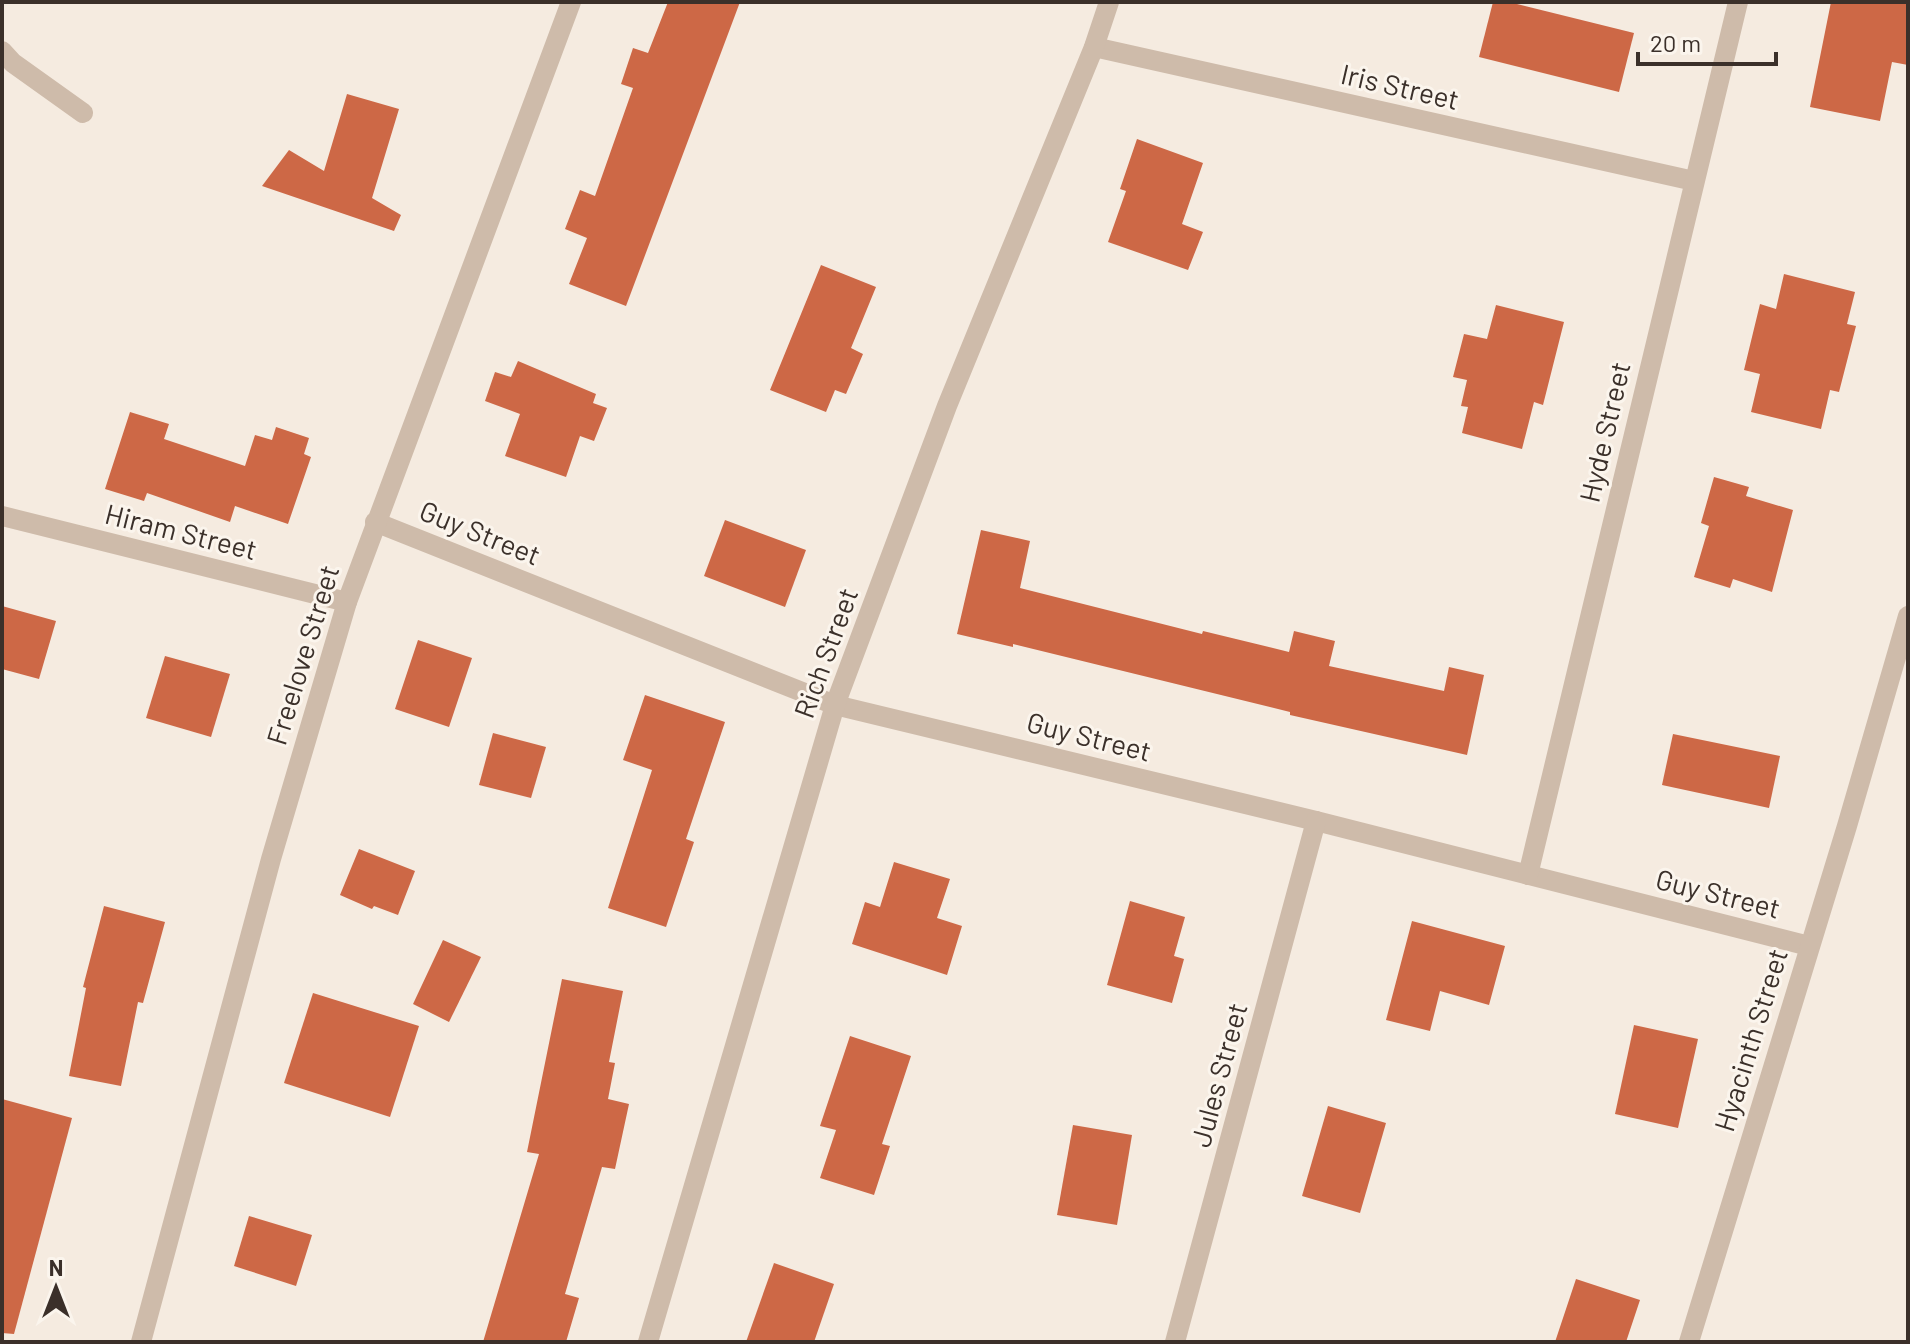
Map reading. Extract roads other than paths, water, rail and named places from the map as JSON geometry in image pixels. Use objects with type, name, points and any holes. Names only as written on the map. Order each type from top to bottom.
[{"type":"street","name":"Freelove Street","points":[[141,1342],[271,859],[347,602],[571,2]]},
{"type":"street","name":"Rich Street","points":[[648,1342],[835,705],[947,406],[1094,47],[1109,2]]},
{"type":"street","name":"Hyde Street","points":[[1528,875],[1738,2]]},
{"type":"street","name":"Iris Street","points":[[1094,47],[1694,181]]},
{"type":"street","points":[[2,51],[13,63],[83,113]]},
{"type":"street","name":"Hiram Street","points":[[2,516],[347,602]]},
{"type":"street","name":"Guy Street","points":[[375,522],[835,705],[1316,821],[1809,946]]},
{"type":"street","name":"Hyacinth Street","points":[[1689,1342],[1908,616]]},
{"type":"street","name":"Jules Street","points":[[1175,1342],[1316,821]]}]
